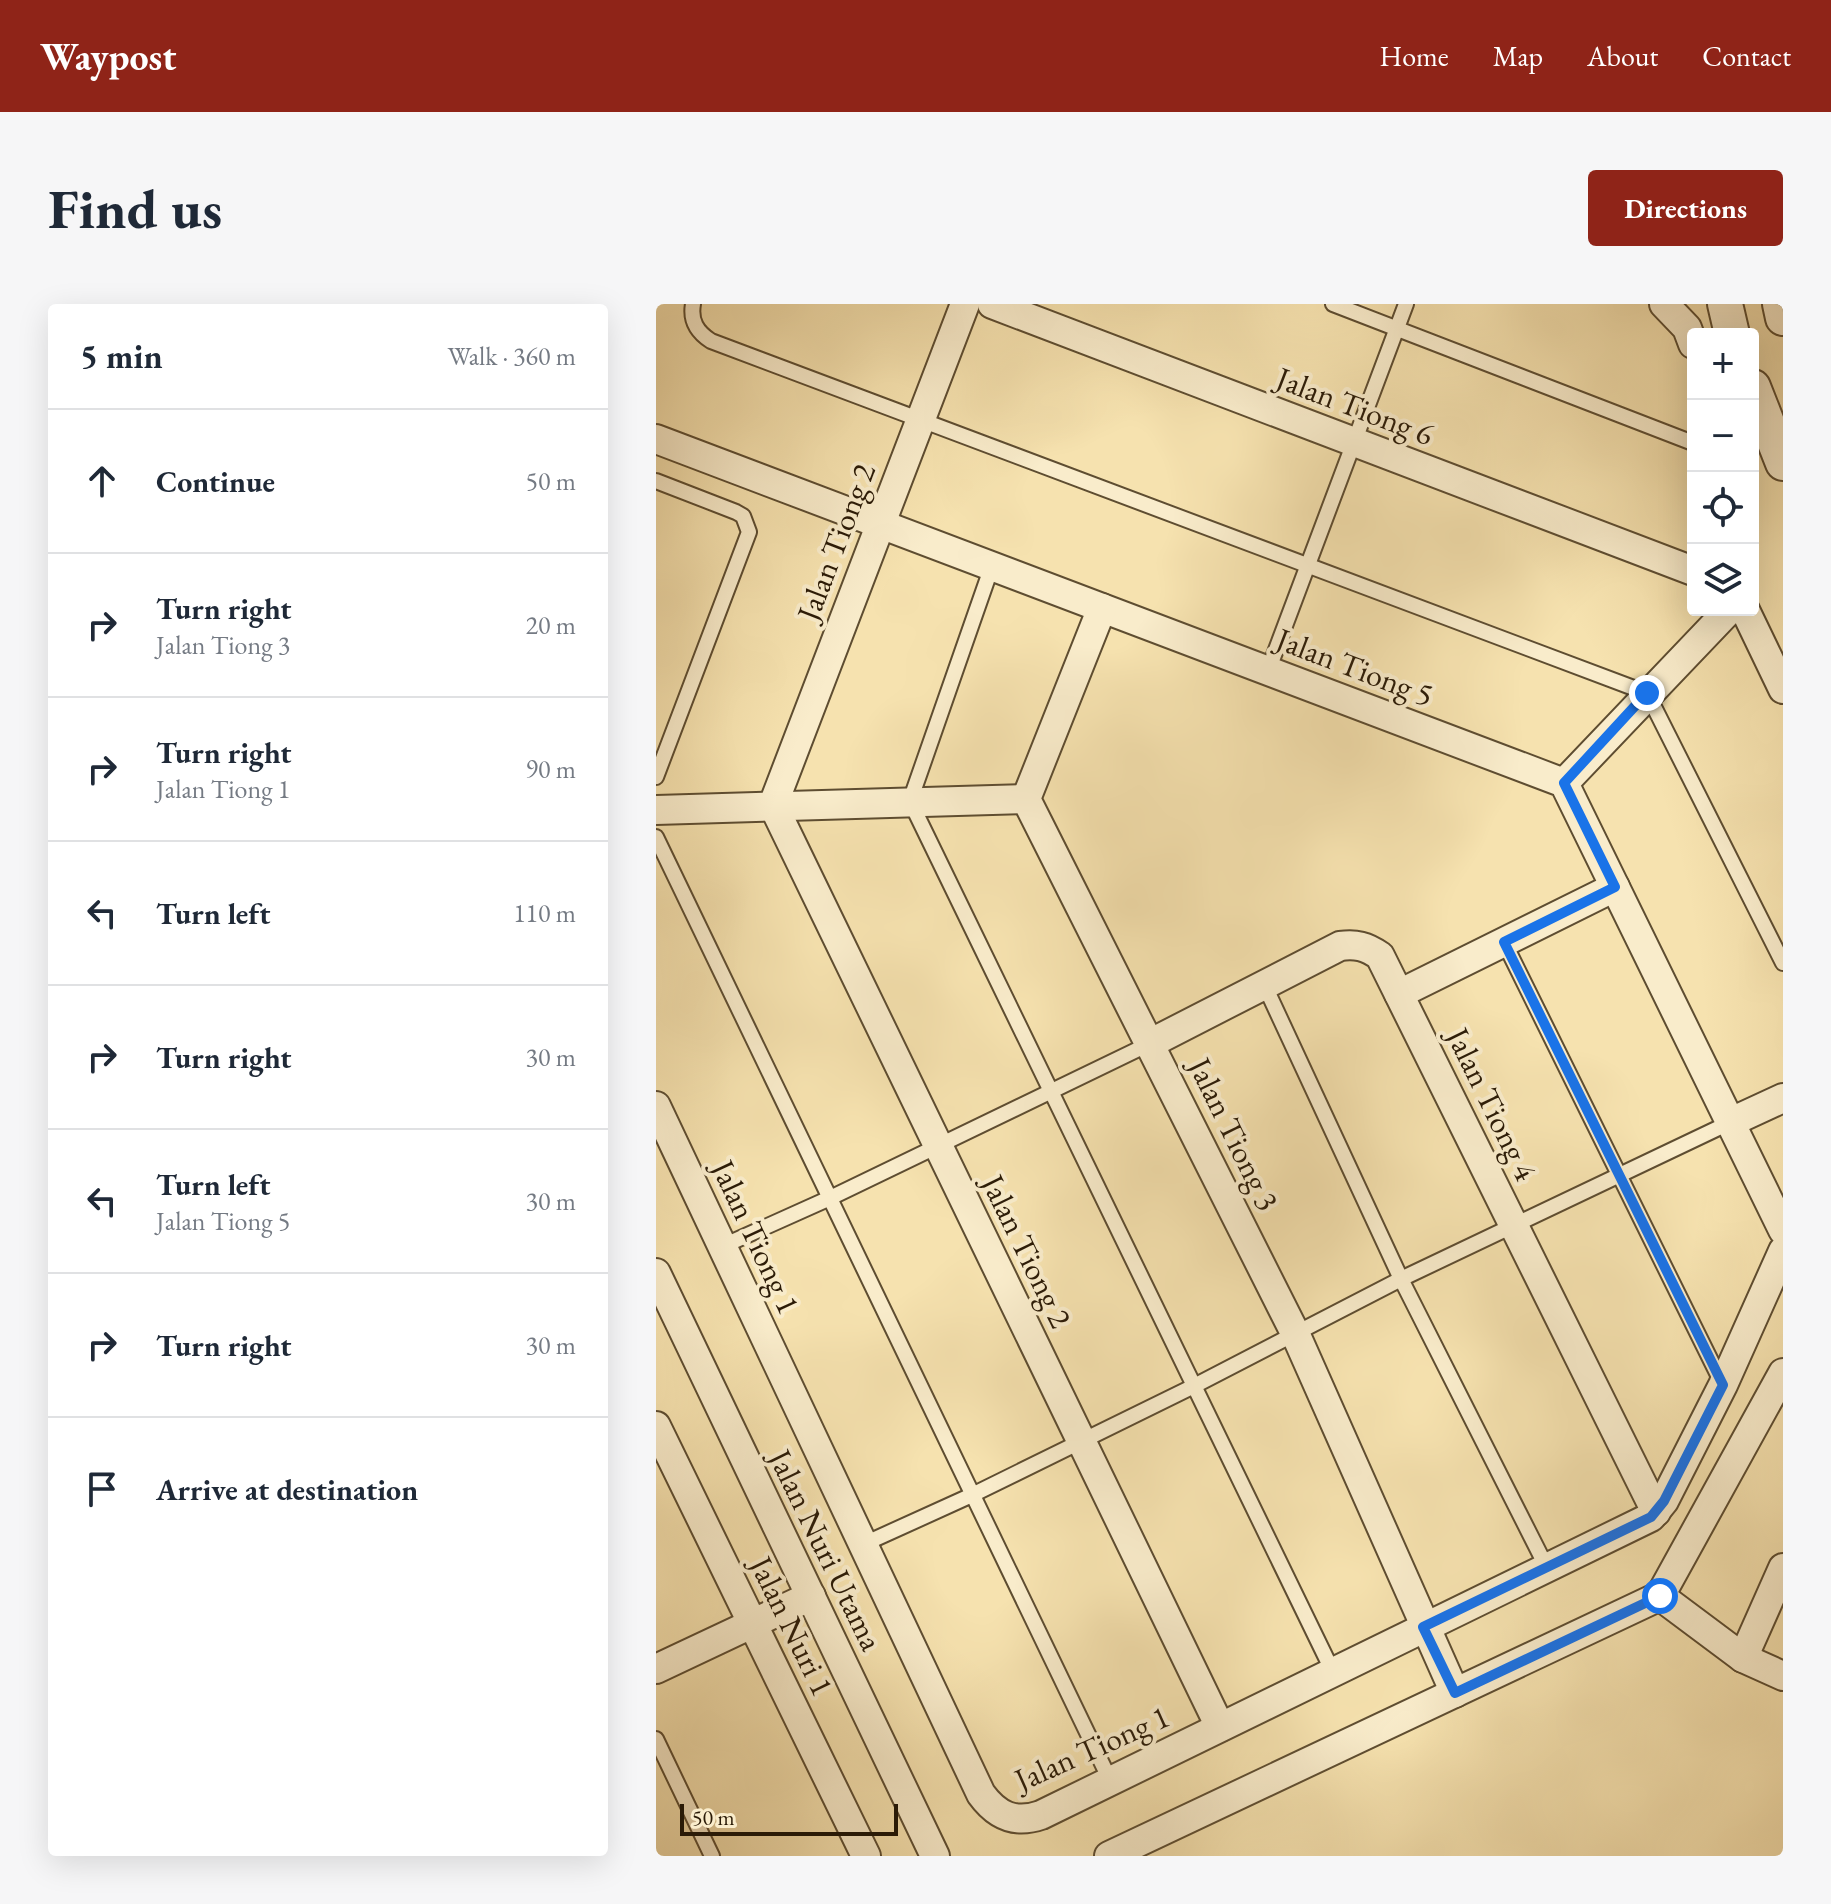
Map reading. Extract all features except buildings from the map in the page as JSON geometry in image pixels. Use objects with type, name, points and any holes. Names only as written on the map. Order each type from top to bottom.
[{"type":"street","name":"Jalan Tiong 2","points":[[965,304],[773,805],[1220,1727]]},
{"type":"street","name":"Jalan Tiong 6","points":[[992,304],[1687,569]]},
{"type":"street","points":[[1664,304],[1687,328]]},
{"type":"street","points":[[1725,304],[1731,328]]},
{"type":"street","points":[[1780,304],[1783,318]]},
{"type":"street","points":[[1758,400],[1783,463]]},
{"type":"street","name":"Jalan Tiong 5","points":[[656,439],[1564,783]]},
{"type":"street","points":[[656,810],[1026,799],[1102,608]]},
{"type":"street","points":[[1723,616],[1564,783],[1783,1230]]},
{"type":"street","points":[[1748,616],[1783,689]]},
{"type":"street","name":"Jalan Tiong 3","points":[[1026,799],[1295,1333],[1423,1627],[1455,1693]]},
{"type":"street","points":[[1399,994],[1615,887]]},
{"type":"street","name":"Jalan Tiong 4","points":[[1151,1043],[1340,946],[1356,944],[1380,956],[1656,1512]]},
{"type":"street","points":[[1731,1122],[1783,1098]]},
{"type":"street","name":"Jalan Tiong 1","points":[[656,1106],[981,1794],[1000,1814],[1028,1820],[1041,1815],[1656,1512]]},
{"type":"street","points":[[1656,1512],[1723,1385],[1783,1251]]},
{"type":"street","name":"Jalan Nuri Utama","points":[[656,1273],[935,1856]]},
{"type":"street","points":[[1109,1856],[1660,1596],[1783,1373]]},
{"type":"street","name":"Jalan Nuri 1","points":[[656,1426],[866,1856]]},
{"type":"street","points":[[1743,1658],[1783,1568]]},
{"type":"street","points":[[656,1669],[811,1596]]},
{"type":"street","points":[[1660,1596],[1743,1658],[1783,1676]]},
{"type":"lane","points":[[693,304],[691,313],[694,325],[701,335],[711,341],[1647,693],[1783,963]]},
{"type":"lane","points":[[1333,304],[1687,441]]},
{"type":"lane","points":[[1268,671],[1406,304]]},
{"type":"lane","points":[[656,481],[736,512],[743,516],[749,532],[656,777]]},
{"type":"lane","points":[[992,566],[910,801],[1333,1672]]},
{"type":"lane","points":[[656,837],[1110,1780]]},
{"type":"lane","points":[[1504,942],[1723,1385]]},
{"type":"lane","points":[[1264,984],[1401,1279],[1547,1568]]},
{"type":"lane","points":[[723,1246],[1052,1093],[1151,1043]]},
{"type":"lane","points":[[864,1544],[972,1495],[1194,1386],[1401,1279],[1731,1122]]},
{"type":"lane","points":[[656,1739],[712,1856]]},
{"type":"route","points":[[1647,693],[1564,783],[1615,887],[1504,942],[1723,1385],[1661,1507],[1651,1517],[1423,1627],[1455,1693],[1660,1596]]}]
